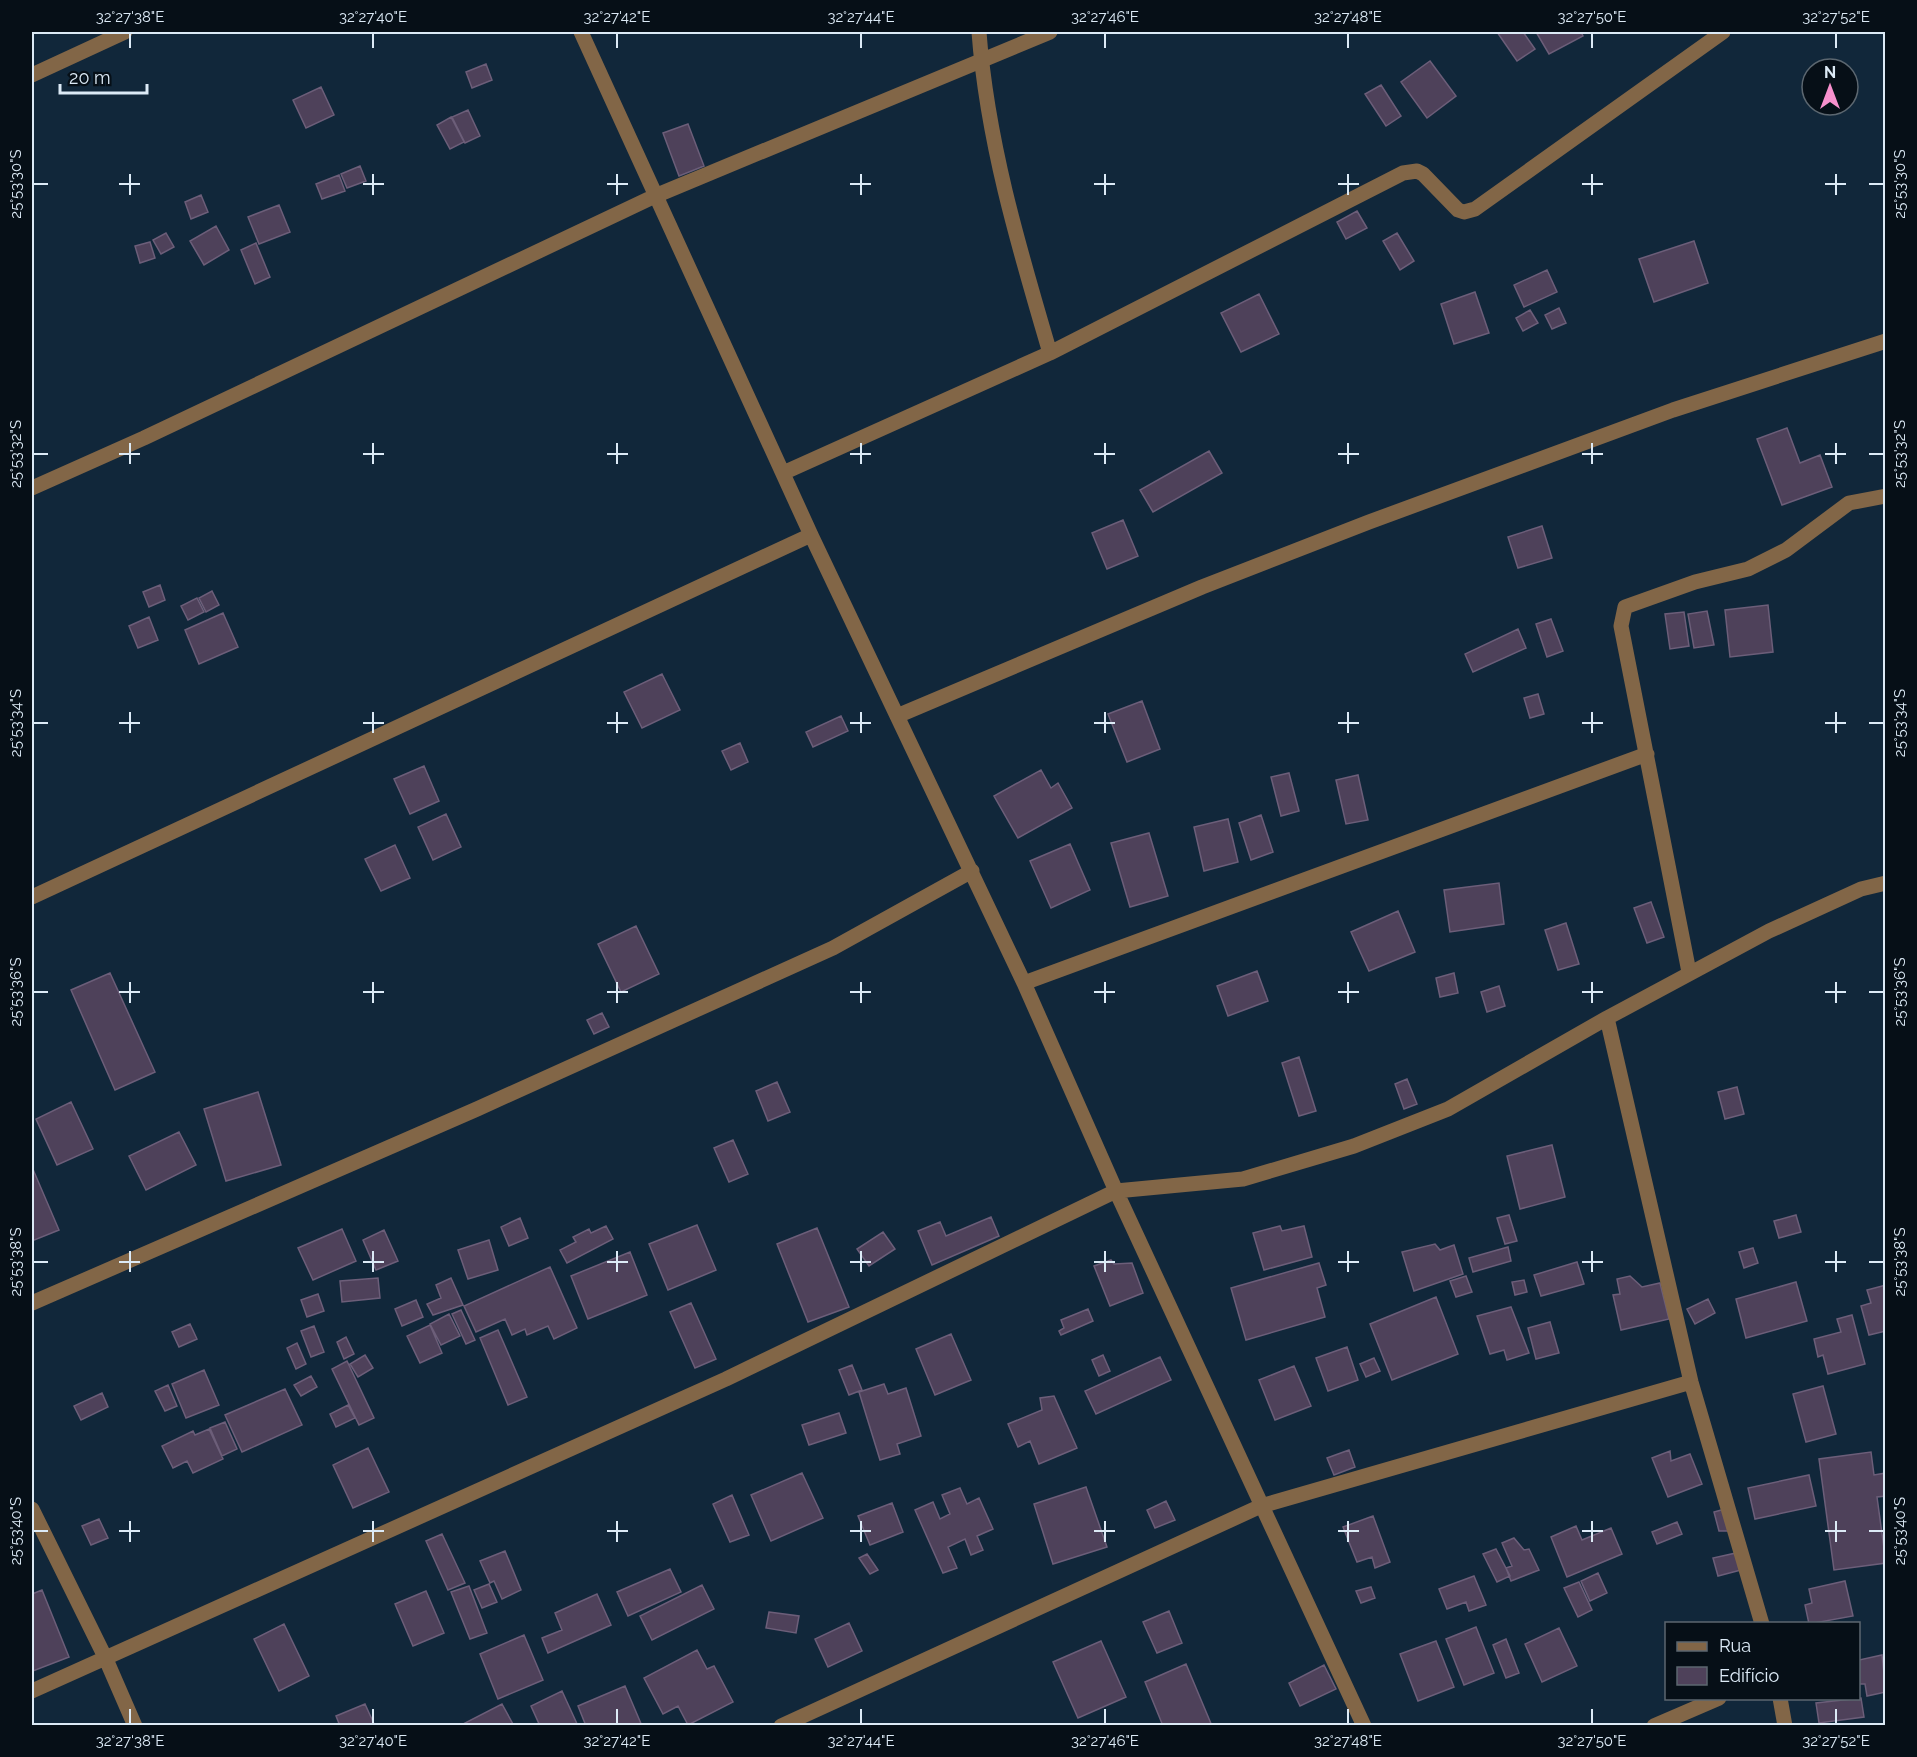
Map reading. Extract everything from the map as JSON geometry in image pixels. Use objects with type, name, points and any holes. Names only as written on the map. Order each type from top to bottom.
[{"type":"street","points":[[32,75],[125,32]]},
{"type":"street","points":[[581,32],[811,535],[1024,983],[1116,1191],[1364,1725]]},
{"type":"street","points":[[979,32],[981,62],[1005,188],[1050,352]]},
{"type":"street","points":[[32,488],[154,433],[656,196],[1050,32]]},
{"type":"street","points":[[783,473],[1050,352],[1403,172],[1417,171],[1423,174],[1458,210],[1464,212],[1475,209],[1723,32]]},
{"type":"street","points":[[897,716],[1202,587],[1369,522],[1673,410],[1886,341]]},
{"type":"street","points":[[1689,972],[1621,626],[1625,607],[1695,582],[1748,569],[1786,550],[1849,503],[1886,496]]},
{"type":"street","points":[[32,897],[811,535]]},
{"type":"street","points":[[1024,983],[1647,754]]},
{"type":"street","points":[[32,1303],[477,1109],[833,948],[972,871]]},
{"type":"street","points":[[32,1691],[726,1379],[1116,1191],[1243,1179],[1354,1146],[1448,1109],[1689,972],[1804,913],[1861,890],[1886,883]]},
{"type":"street","points":[[1607,1018],[1691,1382],[1762,1622]]},
{"type":"street","points":[[781,1725],[1261,1506],[1691,1382]]},
{"type":"street","points":[[32,1509],[105,1657],[135,1725]]},
{"type":"street","points":[[1654,1725],[1714,1700]]},
{"type":"street","points":[[1780,1700],[1785,1725]]},
{"type":"building","points":[[1497,32],[1523,32],[1535,49],[1517,61]]},
{"type":"building","points":[[1536,32],[1581,32],[1583,36],[1549,54]]},
{"type":"building","points":[[1430,61],[1456,96],[1427,118],[1401,82]]},
{"type":"building","points":[[486,64],[492,80],[472,88],[466,72]]},
{"type":"building","points":[[1381,85],[1401,116],[1386,126],[1365,94]]},
{"type":"building","points":[[321,87],[334,115],[306,128],[293,100]]},
{"type":"building","points":[[468,110],[480,136],[465,143],[452,117]]},
{"type":"building","points":[[451,117],[464,142],[450,149],[437,125]]},
{"type":"building","points":[[688,124],[704,166],[679,176],[663,133]]},
{"type":"building","points":[[360,166],[366,181],[347,188],[341,174]]},
{"type":"building","points":[[339,175],[345,191],[322,199],[316,184]]},
{"type":"building","points":[[201,195],[208,212],[191,219],[185,202]]},
{"type":"building","points":[[279,205],[290,232],[259,244],[248,217]]},
{"type":"building","points":[[1357,211],[1367,228],[1346,239],[1337,222]]},
{"type":"building","points":[[216,226],[229,250],[204,265],[190,241]]},
{"type":"building","points":[[166,233],[174,247],[161,254],[153,240]]},
{"type":"building","points":[[1397,233],[1414,261],[1400,270],[1383,241]]},
{"type":"building","points":[[1694,241],[1708,283],[1654,302],[1639,259]]},
{"type":"building","points":[[150,242],[155,258],[140,263],[135,246]]},
{"type":"building","points":[[256,243],[270,277],[255,284],[241,250]]},
{"type":"building","points":[[1547,270],[1557,292],[1524,307],[1514,285]]},
{"type":"building","points":[[1475,292],[1489,333],[1454,344],[1441,304]]},
{"type":"building","points":[[1259,294],[1279,334],[1241,352],[1221,313]]},
{"type":"building","points":[[1559,308],[1566,323],[1552,329],[1545,315]]},
{"type":"building","points":[[1530,310],[1538,323],[1523,331],[1516,318]]},
{"type":"building","points":[[1787,428],[1800,463],[1820,455],[1832,487],[1782,505],[1757,439]]},
{"type":"building","points":[[1209,451],[1222,473],[1153,512],[1140,490]]},
{"type":"building","points":[[1123,520],[1138,556],[1107,569],[1092,533]]},
{"type":"building","points":[[1542,526],[1552,558],[1518,568],[1508,537]]},
{"type":"building","points":[[160,585],[165,600],[149,607],[143,592]]},
{"type":"building","points":[[212,591],[219,605],[206,612],[199,598]]},
{"type":"building","points":[[197,598],[204,612],[188,620],[181,606]]},
{"type":"building","points":[[1768,605],[1773,652],[1730,657],[1725,610]]},
{"type":"building","points":[[1707,611],[1714,645],[1694,648],[1688,614]]},
{"type":"building","points":[[1684,612],[1689,646],[1670,649],[1665,614]]},
{"type":"building","points":[[223,613],[238,647],[199,664],[185,630]]},
{"type":"building","points":[[149,617],[158,640],[138,648],[129,626]]},
{"type":"building","points":[[1551,619],[1563,651],[1547,657],[1536,624]]},
{"type":"building","points":[[1518,629],[1526,648],[1473,672],[1465,654]]},
{"type":"building","points":[[662,674],[680,710],[642,728],[624,692]]},
{"type":"building","points":[[1538,694],[1544,714],[1530,718],[1524,698]]},
{"type":"building","points":[[1142,701],[1160,749],[1127,762],[1108,714]]},
{"type":"building","points":[[841,716],[848,731],[813,747],[806,732]]},
{"type":"building","points":[[740,743],[748,762],[731,770],[722,751]]},
{"type":"building","points":[[424,766],[439,801],[410,814],[394,779]]},
{"type":"building","points":[[1041,770],[1051,788],[1058,783],[1072,808],[1018,838],[994,796]]},
{"type":"building","points":[[1289,773],[1299,811],[1281,816],[1271,777]]},
{"type":"building","points":[[1358,775],[1368,820],[1346,824],[1336,780]]},
{"type":"building","points":[[446,814],[461,847],[433,860],[418,827]]},
{"type":"building","points":[[1261,815],[1273,852],[1251,860],[1239,823]]},
{"type":"building","points":[[1228,819],[1238,862],[1204,871],[1194,827]]},
{"type":"building","points":[[1149,833],[1168,896],[1130,907],[1111,843]]},
{"type":"building","points":[[1070,844],[1090,890],[1051,908],[1030,861]]},
{"type":"building","points":[[395,845],[410,878],[381,891],[365,859]]},
{"type":"building","points":[[1499,883],[1504,924],[1450,932],[1444,890]]},
{"type":"building","points":[[1651,902],[1664,937],[1647,943],[1634,908]]},
{"type":"building","points":[[1398,911],[1415,952],[1369,971],[1351,932]]},
{"type":"building","points":[[1566,923],[1579,964],[1558,970],[1545,930]]},
{"type":"building","points":[[636,926],[659,974],[621,992],[598,944]]},
{"type":"building","points":[[1257,971],[1268,1001],[1228,1016],[1217,986]]},
{"type":"building","points":[[110,973],[155,1072],[115,1090],[71,990]]},
{"type":"building","points":[[1454,973],[1458,993],[1440,997],[1436,978]]},
{"type":"building","points":[[1499,986],[1505,1006],[1487,1012],[1481,992]]},
{"type":"building","points":[[602,1013],[609,1027],[594,1034],[587,1020]]},
{"type":"building","points":[[1299,1057],[1316,1111],[1299,1116],[1282,1063]]},
{"type":"building","points":[[1407,1079],[1417,1104],[1404,1109],[1395,1084]]},
{"type":"building","points":[[777,1082],[790,1112],[768,1121],[756,1091]]},
{"type":"building","points":[[1737,1087],[1744,1114],[1725,1119],[1718,1092]]},
{"type":"building","points":[[258,1092],[281,1165],[226,1181],[204,1109]]},
{"type":"building","points":[[71,1102],[93,1149],[57,1165],[36,1119]]},
{"type":"building","points":[[179,1132],[196,1165],[146,1190],[129,1156]]},
{"type":"building","points":[[733,1140],[748,1174],[729,1182],[714,1148]]},
{"type":"building","points":[[1552,1145],[1565,1197],[1520,1209],[1507,1156]]},
{"type":"building","points":[[32,1167],[59,1230],[32,1241]]},
{"type":"building","points":[[1509,1215],[1517,1241],[1505,1244],[1497,1218]]},
{"type":"building","points":[[1796,1215],[1801,1232],[1779,1238],[1774,1221]]},
{"type":"building","points":[[991,1217],[999,1236],[932,1265],[918,1231],[940,1222],[946,1236]]},
{"type":"building","points":[[520,1218],[528,1238],[509,1246],[501,1227]]},
{"type":"building","points":[[697,1225],[716,1270],[668,1290],[649,1244]]},
{"type":"building","points":[[606,1226],[613,1239],[567,1263],[560,1250],[576,1242],[573,1237],[589,1229],[591,1233]]},
{"type":"building","points":[[1280,1226],[1282,1231],[1304,1226],[1312,1257],[1264,1270],[1253,1233]]},
{"type":"building","points":[[817,1228],[849,1307],[808,1322],[777,1244]]},
{"type":"building","points":[[342,1229],[356,1261],[313,1280],[298,1248]]},
{"type":"building","points":[[384,1230],[398,1261],[376,1270],[363,1240]]},
{"type":"building","points":[[883,1232],[895,1249],[869,1266],[857,1249]]},
{"type":"building","points":[[489,1240],[498,1270],[468,1279],[458,1250]]},
{"type":"building","points":[[1435,1244],[1440,1250],[1454,1245],[1463,1274],[1414,1291],[1402,1252]]},
{"type":"building","points":[[1508,1247],[1511,1261],[1473,1272],[1469,1258]]},
{"type":"building","points":[[1753,1248],[1758,1263],[1744,1268],[1739,1252]]},
{"type":"building","points":[[630,1252],[647,1295],[588,1319],[571,1276]]},
{"type":"building","points":[[1111,1260],[1114,1264],[1132,1263],[1143,1293],[1110,1306],[1094,1266]]},
{"type":"building","points":[[1577,1262],[1584,1284],[1541,1296],[1534,1275]]},
{"type":"building","points":[[1319,1263],[1326,1285],[1317,1288],[1325,1317],[1246,1340],[1231,1288]]},
{"type":"building","points":[[550,1267],[577,1328],[554,1339],[548,1326],[527,1335],[525,1329],[512,1335],[505,1319],[476,1332],[464,1306]]},
{"type":"building","points":[[1466,1276],[1472,1292],[1456,1297],[1450,1281]]},
{"type":"building","points":[[1630,1276],[1642,1287],[1660,1283],[1669,1319],[1621,1330],[1613,1295],[1620,1294],[1617,1279]]},
{"type":"building","points":[[378,1278],[380,1298],[342,1302],[340,1281]]},
{"type":"building","points":[[451,1278],[463,1305],[433,1315],[427,1304],[441,1298],[436,1285]]},
{"type":"building","points":[[1524,1280],[1527,1292],[1515,1295],[1512,1282]]},
{"type":"building","points":[[1796,1282],[1807,1321],[1746,1338],[1736,1299]]},
{"type":"building","points":[[1886,1285],[1886,1331],[1869,1335],[1861,1306],[1871,1303],[1867,1290]]},
{"type":"building","points":[[318,1294],[324,1311],[307,1317],[301,1300]]},
{"type":"building","points":[[1436,1297],[1458,1354],[1392,1380],[1370,1324]]},
{"type":"building","points":[[1708,1299],[1715,1313],[1695,1324],[1687,1309]]},
{"type":"building","points":[[416,1300],[423,1317],[402,1326],[395,1309]]},
{"type":"building","points":[[691,1303],[716,1359],[695,1368],[670,1312]]},
{"type":"building","points":[[1511,1307],[1529,1353],[1507,1360],[1504,1350],[1490,1354],[1477,1316]]},
{"type":"building","points":[[1088,1309],[1093,1321],[1061,1335],[1059,1331],[1064,1328],[1061,1320]]},
{"type":"building","points":[[461,1310],[475,1340],[466,1344],[452,1314]]},
{"type":"building","points":[[449,1314],[460,1336],[441,1345],[430,1324]]},
{"type":"building","points":[[1852,1315],[1865,1364],[1828,1374],[1823,1355],[1818,1357],[1814,1339],[1841,1332],[1837,1319]]},
{"type":"building","points":[[1550,1322],[1559,1353],[1536,1359],[1528,1328]]},
{"type":"building","points":[[190,1324],[197,1339],[179,1347],[172,1332]]},
{"type":"building","points":[[430,1325],[442,1353],[420,1363],[407,1336]]},
{"type":"building","points":[[314,1326],[324,1352],[311,1357],[301,1331]]},
{"type":"building","points":[[498,1330],[527,1397],[508,1405],[480,1338]]},
{"type":"building","points":[[951,1334],[971,1380],[935,1395],[916,1349]]},
{"type":"building","points":[[346,1337],[354,1354],[344,1359],[337,1342]]},
{"type":"building","points":[[297,1343],[306,1364],[296,1369],[287,1348]]},
{"type":"building","points":[[1347,1347],[1358,1380],[1328,1391],[1316,1358]]},
{"type":"building","points":[[365,1355],[373,1368],[358,1377],[350,1364]]},
{"type":"building","points":[[1103,1355],[1110,1371],[1099,1376],[1092,1360]]},
{"type":"building","points":[[1160,1357],[1171,1380],[1096,1414],[1085,1391]]},
{"type":"building","points":[[1374,1358],[1380,1371],[1366,1377],[1360,1364]]},
{"type":"building","points":[[347,1361],[374,1418],[359,1425],[332,1369]]},
{"type":"building","points":[[852,1365],[862,1390],[849,1395],[839,1370]]},
{"type":"building","points":[[1294,1366],[1311,1406],[1275,1420],[1259,1380]]},
{"type":"building","points":[[204,1370],[219,1405],[186,1418],[172,1384]]},
{"type":"building","points":[[311,1376],[317,1387],[301,1396],[294,1385]]},
{"type":"building","points":[[884,1384],[888,1394],[906,1388],[921,1436],[897,1444],[900,1454],[880,1460],[859,1392]]},
{"type":"building","points":[[168,1385],[177,1406],[165,1411],[155,1391]]},
{"type":"building","points":[[1823,1386],[1836,1434],[1806,1442],[1793,1394]]},
{"type":"building","points":[[285,1389],[302,1425],[242,1452],[225,1415]]},
{"type":"building","points":[[102,1393],[108,1407],[81,1420],[74,1406]]},
{"type":"building","points":[[1054,1396],[1077,1448],[1039,1464],[1030,1441],[1018,1447],[1008,1424],[1042,1410],[1040,1398]]},
{"type":"building","points":[[348,1405],[355,1418],[336,1427],[330,1414]]},
{"type":"building","points":[[839,1413],[846,1433],[809,1445],[802,1425]]},
{"type":"building","points":[[225,1422],[237,1449],[222,1456],[210,1428]]},
{"type":"building","points":[[209,1429],[223,1459],[193,1473],[187,1461],[173,1468],[162,1446],[193,1431],[195,1435]]},
{"type":"building","points":[[368,1448],[389,1492],[353,1508],[333,1465]]},
{"type":"building","points":[[1349,1450],[1355,1467],[1334,1475],[1327,1458]]},
{"type":"building","points":[[1670,1451],[1671,1461],[1690,1454],[1702,1484],[1668,1497],[1652,1458]]},
{"type":"building","points":[[1871,1452],[1874,1475],[1886,1473],[1886,1496],[1877,1497],[1886,1563],[1834,1570],[1819,1459]]},
{"type":"building","points":[[802,1473],[823,1518],[771,1541],[751,1495]]},
{"type":"building","points":[[1809,1475],[1816,1506],[1755,1519],[1748,1488]]},
{"type":"building","points":[[1086,1487],[1107,1547],[1053,1564],[1034,1504]]},
{"type":"building","points":[[960,1488],[967,1504],[979,1498],[993,1529],[977,1536],[983,1550],[971,1555],[965,1539],[948,1547],[957,1568],[943,1573],[915,1510],[933,1502],[940,1519],[950,1514],[942,1495]]},
{"type":"building","points":[[732,1495],[749,1535],[730,1542],[713,1504]]},
{"type":"building","points":[[1166,1501],[1175,1520],[1155,1528],[1147,1510]]},
{"type":"building","points":[[892,1503],[903,1532],[870,1545],[858,1516]]},
{"type":"building","points":[[1725,1509],[1731,1531],[1719,1531],[1714,1512]]},
{"type":"building","points":[[1373,1516],[1390,1562],[1375,1568],[1372,1557],[1357,1562],[1343,1527]]},
{"type":"building","points":[[99,1519],[108,1538],[91,1545],[82,1526]]},
{"type":"building","points":[[1677,1522],[1682,1534],[1657,1544],[1652,1532]]},
{"type":"building","points":[[1576,1526],[1582,1540],[1611,1528],[1622,1554],[1567,1577],[1551,1537]]},
{"type":"building","points":[[442,1534],[465,1583],[448,1590],[426,1541]]},
{"type":"building","points":[[1514,1538],[1524,1550],[1529,1549],[1539,1570],[1511,1581],[1506,1568],[1512,1566],[1502,1543]]},
{"type":"building","points":[[1496,1549],[1510,1576],[1497,1582],[1483,1554]]},
{"type":"building","points":[[505,1551],[521,1590],[502,1599],[494,1581],[490,1583],[480,1561]]},
{"type":"building","points":[[1736,1553],[1741,1570],[1718,1576],[1713,1558]]},
{"type":"building","points":[[867,1554],[878,1570],[870,1574],[859,1558]]},
{"type":"building","points":[[670,1569],[681,1592],[628,1616],[617,1592]]},
{"type":"building","points":[[1598,1573],[1607,1593],[1590,1601],[1581,1581]]},
{"type":"building","points":[[1474,1576],[1486,1605],[1469,1611],[1466,1602],[1447,1609],[1439,1589]]},
{"type":"building","points":[[1845,1581],[1853,1616],[1809,1622],[1805,1605],[1812,1603],[1809,1589]]},
{"type":"building","points":[[1579,1582],[1592,1610],[1578,1617],[1564,1588]]},
{"type":"building","points":[[489,1584],[497,1602],[482,1608],[474,1590]]},
{"type":"building","points":[[702,1585],[714,1609],[652,1640],[640,1616]]},
{"type":"building","points":[[469,1586],[487,1633],[470,1639],[451,1592]]},
{"type":"building","points":[[1371,1587],[1375,1598],[1361,1603],[1356,1591]]},
{"type":"building","points":[[42,1590],[69,1657],[33,1671],[32,1594]]},
{"type":"building","points":[[426,1591],[444,1633],[413,1646],[395,1604]]},
{"type":"building","points":[[597,1594],[611,1625],[548,1653],[542,1638],[562,1630],[555,1613]]},
{"type":"building","points":[[1169,1611],[1182,1643],[1157,1653],[1143,1622]]},
{"type":"building","points":[[769,1612],[799,1616],[796,1633],[766,1628]]},
{"type":"building","points":[[849,1623],[862,1651],[828,1667],[815,1639]]},
{"type":"building","points":[[284,1624],[309,1676],[279,1691],[254,1639]]},
{"type":"building","points":[[1476,1627],[1494,1673],[1464,1685],[1446,1639]]},
{"type":"building","points":[[1559,1628],[1577,1666],[1542,1682],[1525,1644]]},
{"type":"building","points":[[524,1635],[543,1680],[498,1699],[480,1654]]},
{"type":"building","points":[[1506,1639],[1519,1673],[1506,1678],[1493,1645]]},
{"type":"building","points":[[1101,1641],[1126,1697],[1078,1718],[1053,1662]]},
{"type":"building","points":[[1436,1641],[1454,1687],[1418,1701],[1400,1654]]},
{"type":"building","points":[[697,1650],[707,1669],[714,1666],[733,1702],[688,1725],[678,1706],[663,1714],[644,1678]]},
{"type":"building","points":[[1882,1655],[1886,1692],[1867,1696],[1865,1684],[1860,1684],[1860,1660]]},
{"type":"building","points":[[1186,1664],[1212,1726],[1163,1726],[1145,1682]]},
{"type":"building","points":[[1324,1665],[1336,1689],[1300,1706],[1289,1683]]},
{"type":"building","points":[[625,1686],[642,1726],[586,1726],[578,1706]]},
{"type":"building","points":[[562,1691],[578,1726],[540,1726],[531,1706]]},
{"type":"building","points":[[1860,1698],[1864,1717],[1819,1723],[1816,1703],[1860,1700]]},
{"type":"building","points":[[365,1704],[375,1726],[340,1726],[336,1716]]},
{"type":"building","points":[[502,1704],[514,1726],[464,1726],[463,1724]]}]
